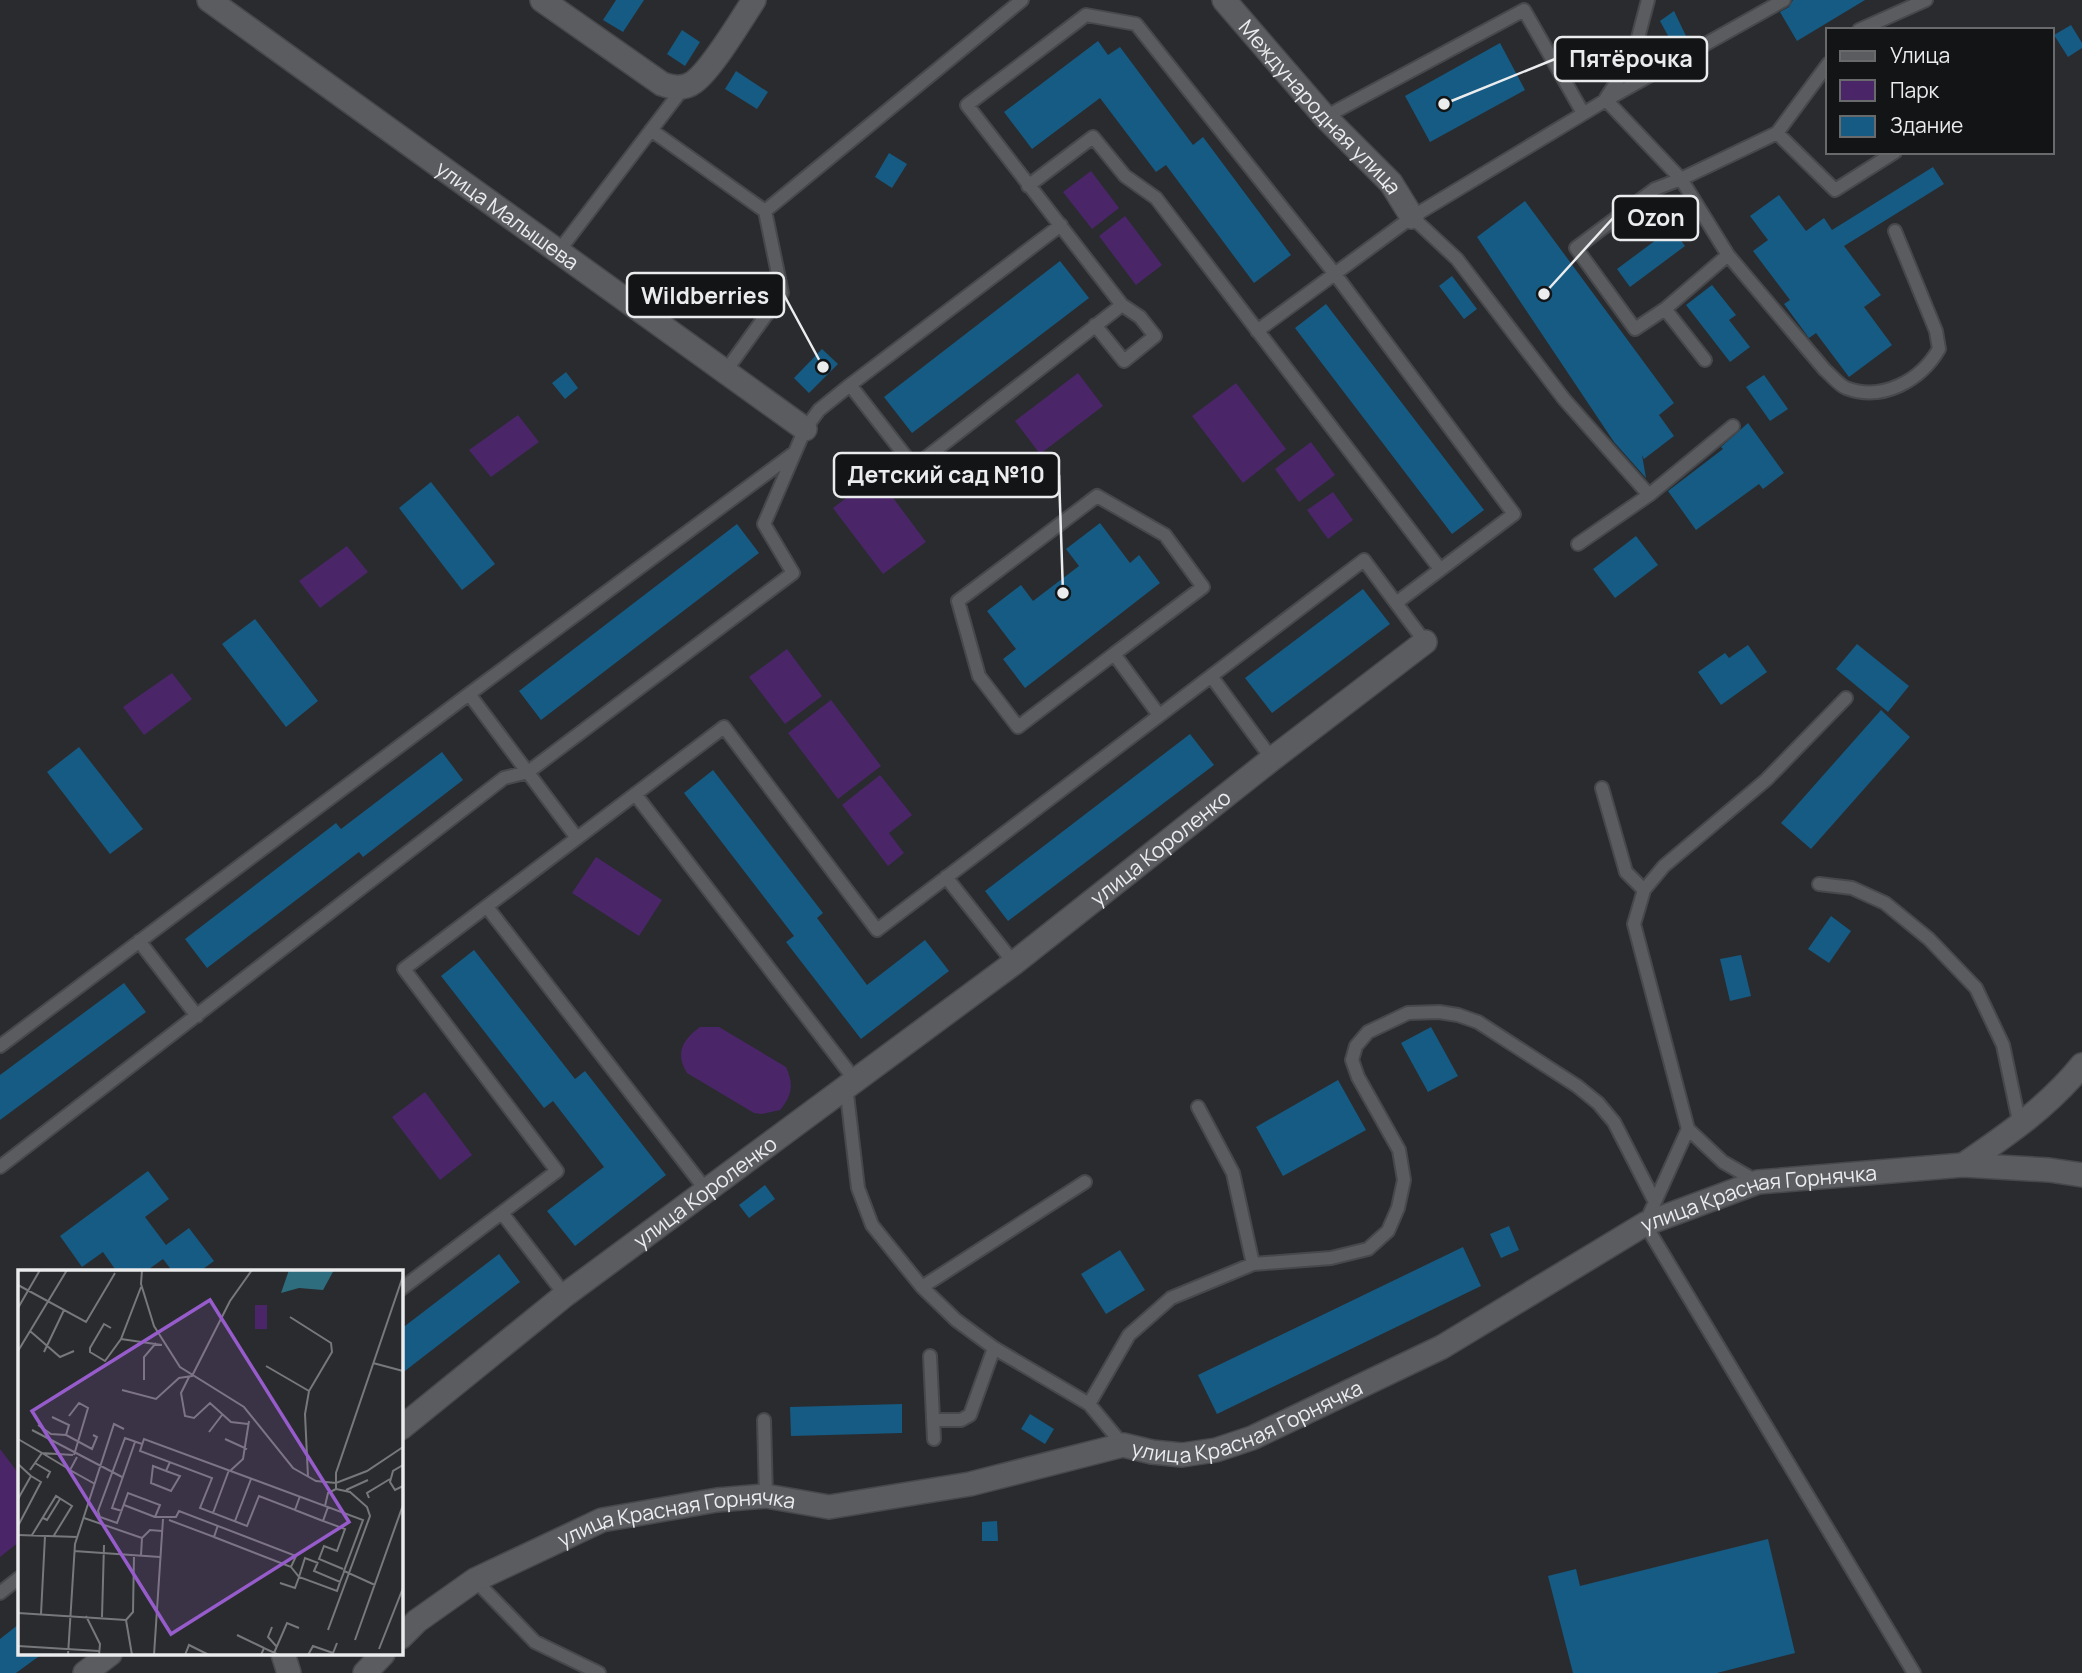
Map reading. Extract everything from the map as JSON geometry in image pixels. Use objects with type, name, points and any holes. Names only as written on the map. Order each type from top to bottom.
[{"type":"street","name":"улица Малышева","points":[[209,0],[804,429]]},
{"type":"street","points":[[542,0],[662,85],[672,88],[684,87],[694,82],[754,0]]},
{"type":"street","name":"Международная улица","points":[[1224,0],[1325,117],[1391,183],[1412,217]]},
{"type":"street","name":"улица Короленко","points":[[402,1427],[565,1294],[1014,963],[1425,642]]},
{"type":"street","points":[[1964,1165],[2020,1126],[2082,1065]]},
{"type":"street","name":"улица Красная Горнячка","points":[[402,1636],[418,1620],[475,1580],[602,1520],[717,1500],[766,1496],[829,1507],[970,1485],[1123,1446],[1182,1455],[1216,1450],[1252,1438],[1442,1347],[1645,1224],[1758,1182],[1964,1165],[2049,1170],[2082,1175]]},
{"type":"street","points":[[85,1673],[107,1656]]},
{"type":"street","points":[[284,1656],[289,1673]]},
{"type":"street","points":[[365,1673],[381,1656]]},
{"type":"lane","points":[[765,211],[1022,0]]},
{"type":"lane","points":[[1605,100],[1633,57],[1648,0]]},
{"type":"lane","points":[[1257,331],[1412,217],[1605,100],[1784,0]]},
{"type":"lane","points":[[1863,28],[1926,0]]},
{"type":"lane","points":[[1325,117],[1524,10],[1583,113]]},
{"type":"lane","points":[[1095,325],[1124,361],[1156,336],[1140,317],[1122,305],[967,105],[1086,16],[1136,24],[1335,274],[1514,514],[1396,603]]},
{"type":"lane","points":[[1728,255],[1665,309],[1635,329],[1576,248],[1655,189],[1777,133],[1826,67]]},
{"type":"lane","points":[[558,252],[684,87]]},
{"type":"lane","points":[[1605,100],[1681,179],[1728,255],[1825,370],[1844,387],[1866,393],[1902,386],[1930,365],[1939,349],[1937,331],[1895,231]]},
{"type":"lane","points":[[652,130],[765,211],[782,293],[725,372]]},
{"type":"lane","points":[[1777,133],[1835,190],[1892,154]]},
{"type":"lane","points":[[1028,186],[1093,137],[1125,176],[1156,198],[1440,569]]},
{"type":"lane","points":[[1412,217],[1457,259],[1564,400],[1649,495]]},
{"type":"lane","points":[[0,1167],[504,778],[528,772],[793,573],[764,524],[804,429],[819,410],[850,385],[1061,225]]},
{"type":"lane","points":[[850,385],[914,467],[1122,305]]},
{"type":"lane","points":[[1665,309],[1705,360]]},
{"type":"lane","points":[[1578,544],[1649,495],[1733,426]]},
{"type":"lane","points":[[0,1046],[794,453]]},
{"type":"lane","points":[[1097,496],[1165,535],[1203,587],[1114,654],[1018,727],[979,677],[958,601],[1097,496]]},
{"type":"lane","points":[[402,1288],[557,1171],[404,969],[724,727],[877,930],[1364,561],[1425,642]]},
{"type":"lane","points":[[1114,654],[1160,715]]},
{"type":"lane","points":[[1211,676],[1272,759]]},
{"type":"lane","points":[[469,694],[577,838]]},
{"type":"lane","points":[[1758,1182],[1723,1162],[1688,1129],[1634,924],[1644,890],[1664,866],[1766,780],[1846,698]]},
{"type":"lane","points":[[1602,788],[1626,872],[1644,890]]},
{"type":"lane","points":[[635,794],[850,1083],[858,1188],[872,1225],[922,1287],[956,1320],[994,1348],[1089,1404],[1123,1446]]},
{"type":"lane","points":[[946,877],[1014,963]]},
{"type":"lane","points":[[1819,884],[1852,888],[1885,903],[1930,939],[1976,988],[2003,1045],[2020,1126]]},
{"type":"lane","points":[[486,907],[706,1190]]},
{"type":"lane","points":[[139,941],[197,1016]]},
{"type":"lane","points":[[1089,1404],[1129,1335],[1171,1298],[1253,1264],[1331,1258],[1368,1249],[1388,1231],[1398,1208],[1404,1180],[1399,1150],[1358,1077],[1352,1060],[1356,1046],[1368,1032],[1408,1013],[1439,1012],[1478,1022],[1577,1086],[1598,1103],[1614,1122],[1655,1202]]},
{"type":"lane","points":[[1198,1107],[1233,1173],[1253,1264]]},
{"type":"lane","points":[[1688,1129],[1645,1224],[1914,1673]]},
{"type":"lane","points":[[922,1287],[1085,1182]]},
{"type":"lane","points":[[502,1213],[565,1294]]},
{"type":"lane","points":[[934,1420],[961,1420],[970,1415],[994,1348]]},
{"type":"lane","points":[[930,1356],[934,1439]]},
{"type":"lane","points":[[764,1420],[766,1496]]},
{"type":"lane","points":[[0,1593],[18,1579]]},
{"type":"lane","points":[[475,1580],[535,1642],[599,1673]]},
{"type":"green space","points":[[1091,171],[1119,208],[1092,229],[1063,192]]},
{"type":"green space","points":[[1125,216],[1162,265],[1136,285],[1099,236]]},
{"type":"green space","points":[[1078,373],[1103,406],[1040,454],[1015,421]]},
{"type":"green space","points":[[1236,383],[1286,449],[1243,483],[1192,416]]},
{"type":"green space","points":[[518,415],[539,442],[491,477],[469,450]]},
{"type":"green space","points":[[1311,442],[1335,475],[1299,502],[1275,469]]},
{"type":"green space","points":[[876,475],[926,542],[883,574],[833,508]]},
{"type":"green space","points":[[1333,492],[1353,520],[1328,539],[1307,510]]},
{"type":"green space","points":[[347,546],[368,572],[320,608],[299,581]]},
{"type":"green space","points":[[787,649],[822,696],[785,724],[749,677]]},
{"type":"green space","points":[[172,673],[192,699],[144,735],[123,707]]},
{"type":"green space","points":[[831,700],[881,766],[838,799],[788,733]]},
{"type":"green space","points":[[880,775],[912,815],[889,833],[904,853],[888,866],[842,805]]},
{"type":"green space","points":[[596,857],[662,900],[639,936],[572,893]]},
{"type":"green space","points":[[700,1027],[719,1027],[786,1067],[790,1090],[780,1110],[754,1113],[687,1073],[681,1060],[682,1048]]},
{"type":"green space","points":[[425,1092],[472,1155],[440,1180],[392,1117]]},
{"type":"green space","points":[[0,1449],[18,1473],[18,1543],[0,1557]]},
{"type":"building","points":[[616,0],[644,0],[623,32],[603,20]]},
{"type":"building","points":[[1793,0],[1865,0],[1797,41],[1780,12],[1789,7]]},
{"type":"building","points":[[1674,11],[1686,36],[1672,43],[1660,21]]},
{"type":"building","points":[[2071,25],[2082,43],[2082,48],[2068,57],[2054,35]]},
{"type":"building","points":[[682,30],[700,42],[685,66],[667,54]]},
{"type":"building","points":[[1098,41],[1108,55],[1120,47],[1193,145],[1203,137],[1291,255],[1254,283],[1166,165],[1156,172],[1100,98],[1032,149],[1004,112]]},
{"type":"building","points":[[1500,43],[1525,90],[1430,142],[1405,96]]},
{"type":"building","points":[[736,71],[768,92],[757,109],[725,89]]},
{"type":"building","points":[[889,153],[907,164],[892,188],[875,177]]},
{"type":"building","points":[[1933,167],[1944,184],[1844,246],[1881,295],[1864,307],[1892,345],[1849,377],[1816,333],[1809,338],[1784,304],[1790,300],[1753,251],[1768,240],[1750,216],[1779,195],[1806,231],[1824,218],[1832,230]]},
{"type":"building","points":[[1525,201],[1674,403],[1659,415],[1674,436],[1644,459],[1642,455],[1646,478],[1614,442],[1477,237]]},
{"type":"building","points":[[1672,228],[1685,246],[1630,287],[1617,269]]},
{"type":"building","points":[[1060,261],[1089,298],[912,433],[884,397]]},
{"type":"building","points":[[1452,276],[1477,309],[1464,319],[1439,286]]},
{"type":"building","points":[[1712,285],[1736,315],[1729,320],[1750,347],[1730,362],[1686,305]]},
{"type":"building","points":[[1326,304],[1484,510],[1452,534],[1295,328]]},
{"type":"building","points":[[822,349],[838,364],[809,393],[794,378]]},
{"type":"building","points":[[566,372],[578,388],[565,399],[552,383]]},
{"type":"building","points":[[1764,375],[1788,409],[1770,421],[1746,387]]},
{"type":"building","points":[[1748,423],[1784,473],[1763,489],[1759,484],[1696,530],[1668,491],[1723,449],[1721,447]]},
{"type":"building","points":[[431,482],[495,564],[462,590],[399,508]]},
{"type":"building","points":[[1100,523],[1130,563],[1139,555],[1160,583],[1025,688],[1003,659],[1016,649],[987,611],[1021,585],[1033,601],[1079,566],[1066,549]]},
{"type":"building","points":[[737,524],[759,553],[541,720],[519,691]]},
{"type":"building","points":[[1636,536],[1658,565],[1615,598],[1593,569]]},
{"type":"building","points":[[1363,589],[1390,624],[1272,713],[1245,678]]},
{"type":"building","points":[[255,619],[318,701],[286,727],[222,644]]},
{"type":"building","points":[[1857,644],[1909,686],[1888,712],[1836,669]]},
{"type":"building","points":[[1748,645],[1767,672],[1721,705],[1698,672],[1725,653],[1729,658]]},
{"type":"building","points":[[1881,710],[1910,737],[1811,849],[1781,823]]},
{"type":"building","points":[[1190,734],[1214,765],[1008,921],[985,891]]},
{"type":"building","points":[[79,747],[143,829],[110,854],[47,772]]},
{"type":"building","points":[[442,752],[463,780],[363,857],[359,852],[207,968],[185,939],[336,823],[341,829]]},
{"type":"building","points":[[713,770],[823,913],[817,918],[867,985],[925,940],[949,971],[861,1039],[786,942],[794,936],[684,793]]},
{"type":"building","points":[[1831,916],[1851,931],[1829,963],[1808,949]]},
{"type":"building","points":[[474,950],[575,1079],[585,1071],[666,1175],[575,1246],[547,1211],[604,1167],[553,1101],[544,1108],[441,976]]},
{"type":"building","points":[[1741,955],[1751,996],[1730,1001],[1720,959]]},
{"type":"building","points":[[124,983],[146,1012],[0,1120],[0,1075]]},
{"type":"building","points":[[1431,1027],[1458,1076],[1428,1092],[1401,1043]]},
{"type":"building","points":[[1338,1080],[1366,1130],[1283,1176],[1256,1127]]},
{"type":"building","points":[[148,1171],[169,1199],[145,1217],[166,1245],[189,1228],[214,1261],[202,1270],[171,1270],[163,1259],[148,1270],[116,1270],[103,1252],[82,1267],[60,1236]]},
{"type":"building","points":[[765,1185],[775,1199],[749,1218],[739,1205]]},
{"type":"building","points":[[1509,1226],[1519,1250],[1501,1258],[1490,1234]]},
{"type":"building","points":[[1463,1247],[1481,1286],[1217,1414],[1198,1375]]},
{"type":"building","points":[[1120,1250],[1145,1290],[1106,1314],[1081,1274]]},
{"type":"building","points":[[499,1254],[520,1282],[402,1373],[402,1328]]},
{"type":"building","points":[[902,1404],[902,1433],[791,1436],[790,1407]]},
{"type":"building","points":[[1030,1414],[1054,1429],[1045,1444],[1021,1429]]},
{"type":"building","points":[[997,1521],[998,1541],[982,1541],[982,1522]]},
{"type":"building","points":[[1768,1539],[1795,1653],[1717,1673],[1573,1673],[1548,1576],[1576,1569],[1580,1586]]},
{"type":"building","points":[[18,1625],[18,1656],[39,1656],[16,1673],[0,1673],[0,1639]]},
{"type":"place","name":"Пятёрочка","points":[[1444,104]]},
{"type":"place","name":"Ozon","points":[[1544,294]]},
{"type":"place","name":"Wildberries","points":[[823,367]]},
{"type":"place","name":"Детский сад №10","points":[[1063,593]]}]
